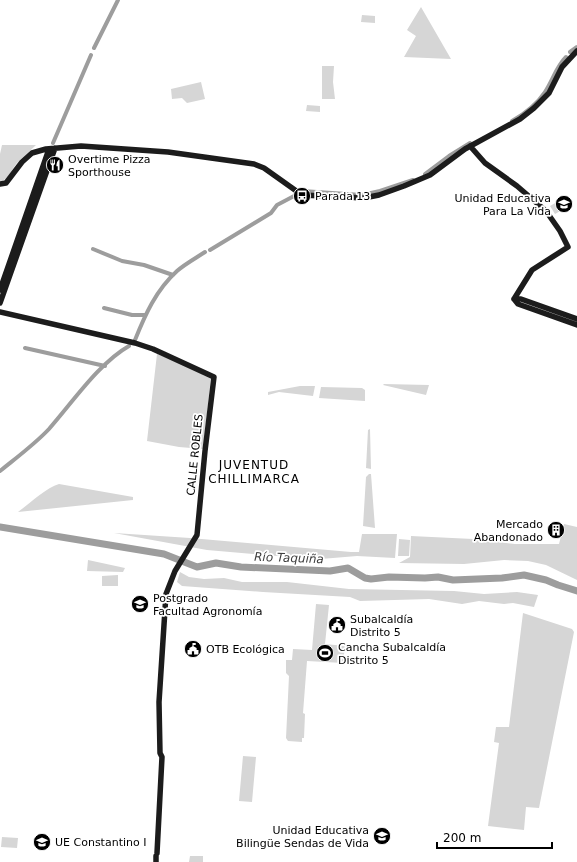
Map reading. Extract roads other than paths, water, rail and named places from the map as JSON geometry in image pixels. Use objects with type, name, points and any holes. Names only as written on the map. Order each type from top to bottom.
[{"type":"street","points":[[0,184],[6,183],[22,162],[32,153],[41,149],[88,147],[168,152],[254,164],[264,168],[302,195],[364,198],[379,195],[430,175],[470,146],[520,119],[549,93],[562,67],[577,51]]},
{"type":"street","points":[[470,146],[485,163],[517,186],[546,211],[560,231],[568,247],[532,270],[514,299]]},
{"type":"street","points":[[0,290],[52,148]]},
{"type":"street","points":[[0,303],[52,148]]},
{"type":"street","points":[[514,299],[521,299],[577,319]]},
{"type":"street","points":[[514,299],[518,304],[577,325]]},
{"type":"street","name":"CALLE ROBLES","points":[[0,312],[135,343],[214,376],[204,458],[197,535],[175,571],[166,594],[159,702],[160,753],[162,757],[156,857]]},
{"type":"waterway","points":[[94,48],[118,0]]},
{"type":"waterway","points":[[570,52],[577,47]]},
{"type":"waterway","points":[[53,143],[91,55]]},
{"type":"waterway","points":[[512,121],[538,101],[566,57]]},
{"type":"waterway","points":[[425,174],[449,156],[470,143]]},
{"type":"waterway","points":[[302,191],[362,195],[380,191],[413,180]]},
{"type":"waterway","points":[[210,250],[271,213],[277,205],[296,195]]},
{"type":"waterway","points":[[93,249],[122,261],[144,265],[173,275]]},
{"type":"waterway","points":[[135,340],[147,312],[163,286],[180,268],[205,252]]},
{"type":"waterway","points":[[104,308],[132,315],[145,315]]},
{"type":"waterway","points":[[0,471],[44,435],[86,384],[107,362],[129,346]]},
{"type":"waterway","points":[[25,348],[105,366]]},
{"type":"waterway","name":"Río Taquiña","points":[[0,527],[164,554],[197,567],[216,563],[241,567],[330,571],[348,568],[365,578],[371,579],[389,577],[438,577],[453,580],[502,578],[524,575],[546,580],[577,591]]},
{"type":"place","name":"Overtime Pizza Sporthouse","points":[[55,165]]},
{"type":"place","name":"Parada 13","points":[[302,196]]},
{"type":"place","name":"Unidad Educativa Para La Vida","points":[[564,204]]},
{"type":"place","name":"Mercado Abandonado","points":[[556,530]]},
{"type":"place","name":"Postgrado Facultad Agronomía","points":[[140,604]]},
{"type":"place","name":"Subalcaldía Distrito 5","points":[[337,625]]},
{"type":"place","name":"OTB Ecológica","points":[[193,649]]},
{"type":"place","name":"Cancha Subalcaldía Distrito 5","points":[[325,653]]},
{"type":"place","name":"Unidad Educativa Bilingüe Sendas de Vida","points":[[382,836]]},
{"type":"place","name":"UE Constantino I","points":[[42,842]]},
{"type":"district","name":"JUVENTUD CHILLIMARCA","points":[[254,472]]}]
